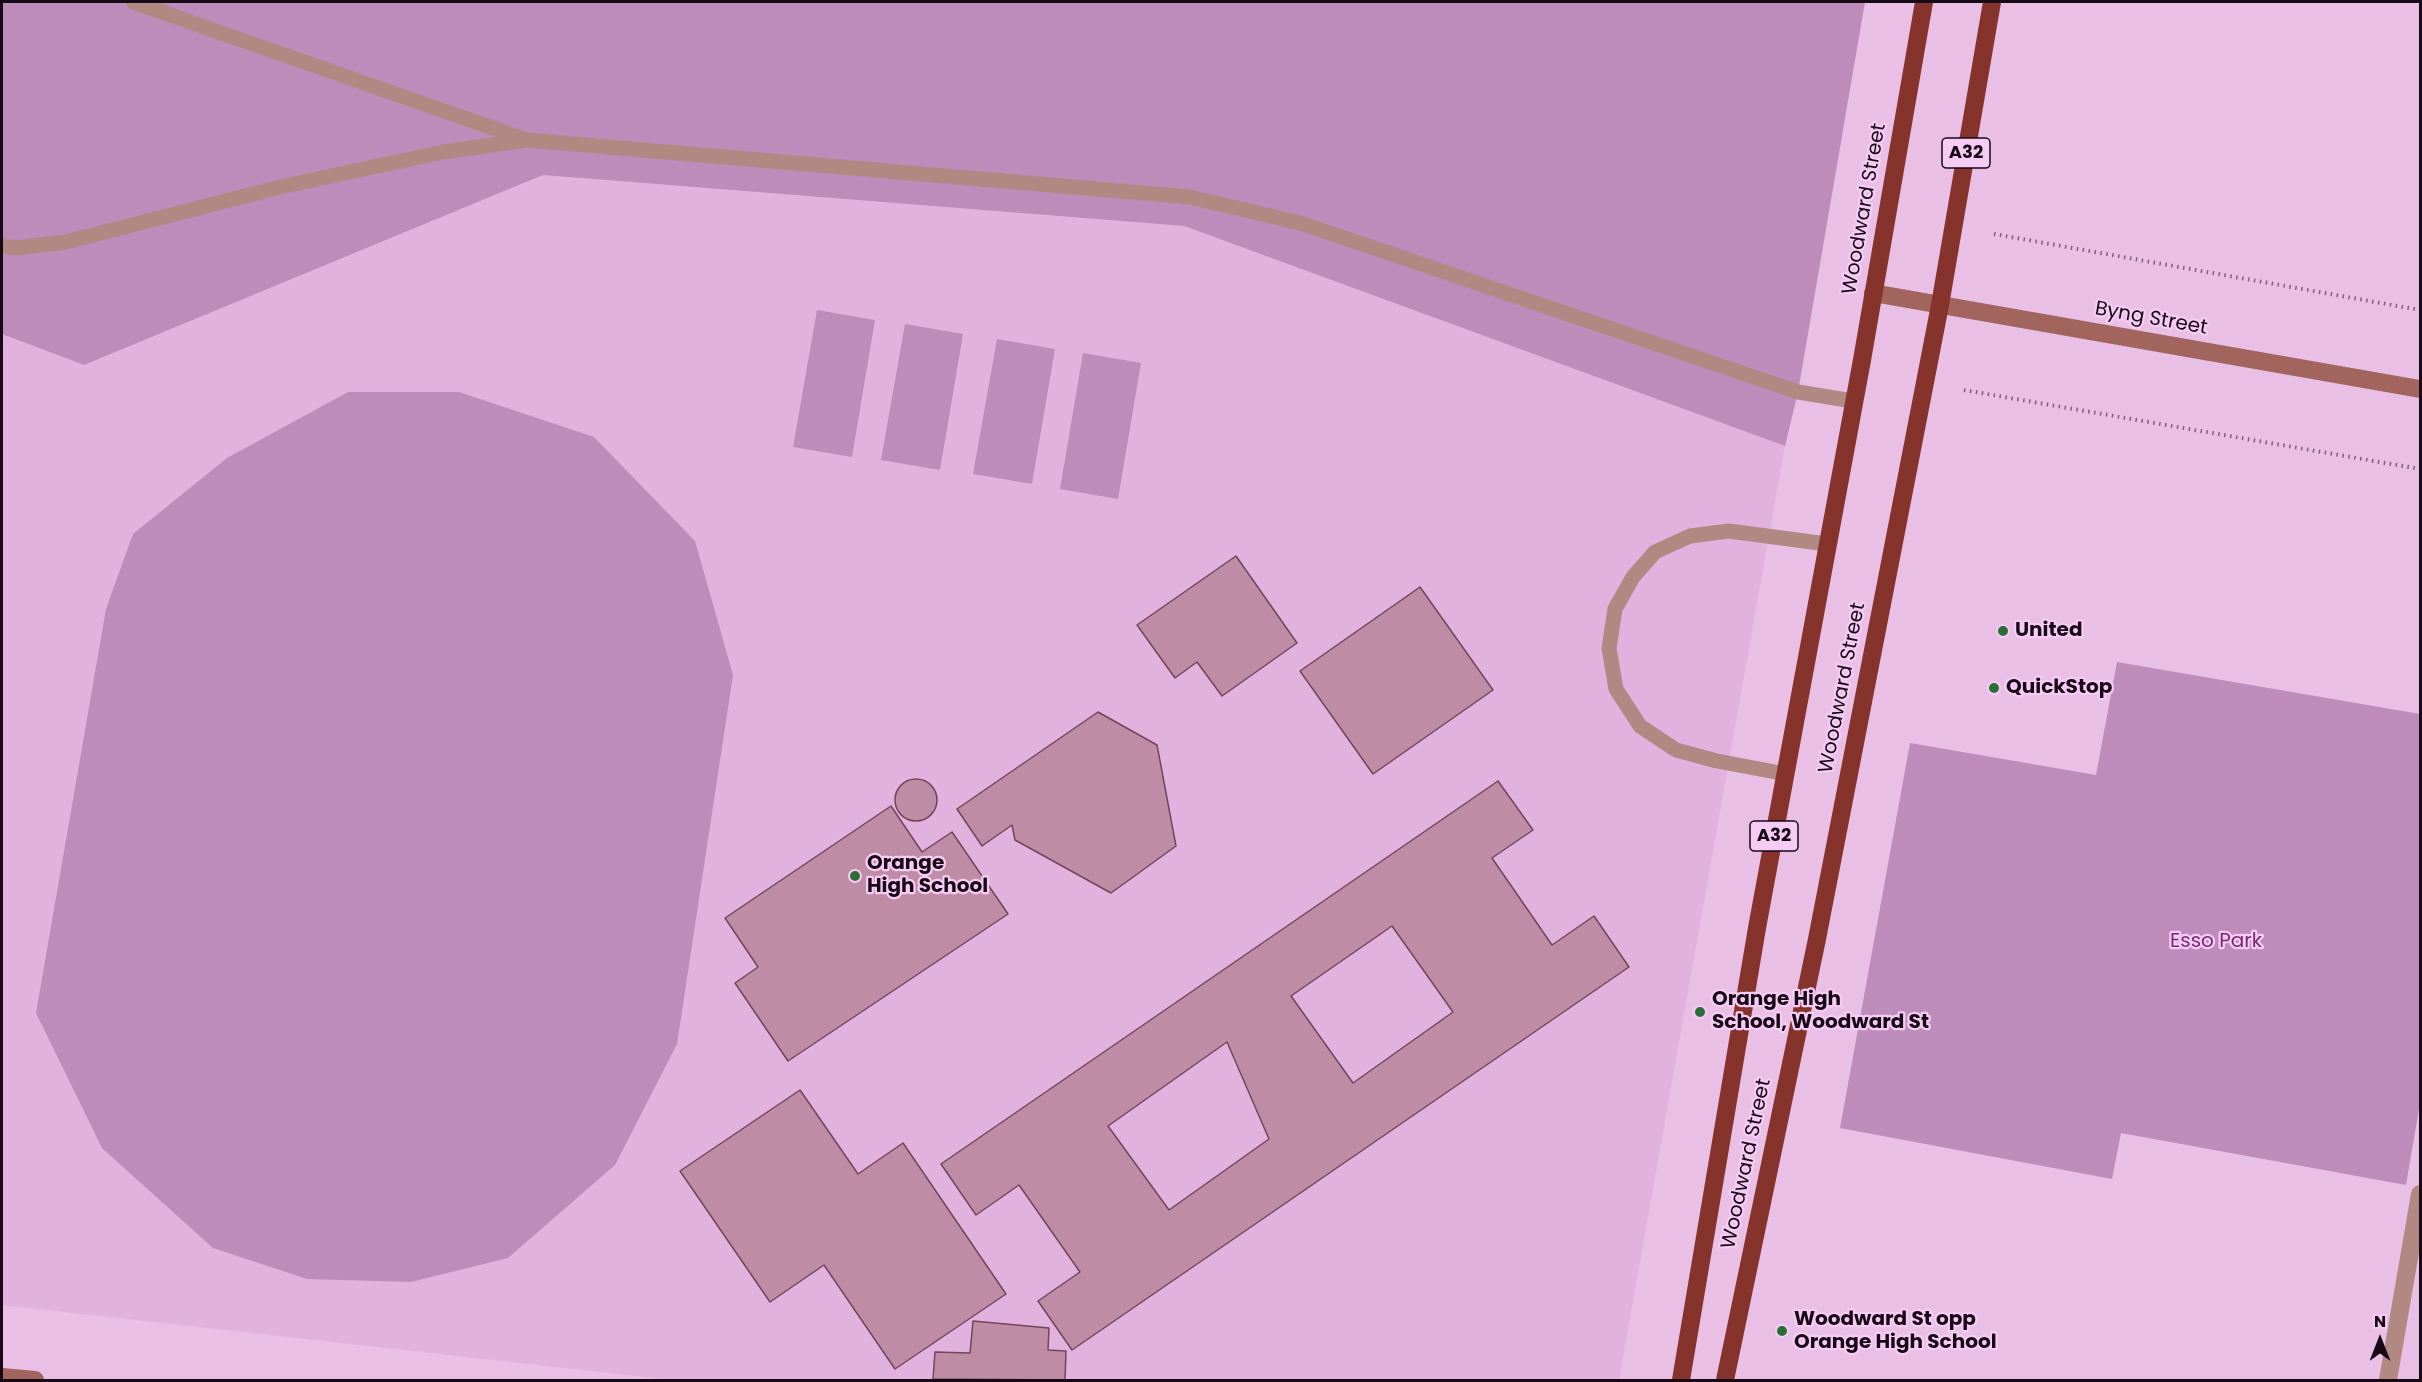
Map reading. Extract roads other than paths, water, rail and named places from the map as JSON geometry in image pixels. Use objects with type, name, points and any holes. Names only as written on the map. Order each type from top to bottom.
[{"type":"highway","name":"Woodward Street","points":[[1681,1380],[1755,938],[1924,2]]},
{"type":"highway","name":"Woodward Street","points":[[1725,1380],[1817,939],[1940,304],[1992,2]]},
{"type":"street","name":"Byng Street","points":[[1873,292],[2421,389]]},
{"type":"street","points":[[2388,1380],[2421,1194]]},
{"type":"street","points":[[2,1377],[34,1380]]},
{"type":"lane","points":[[133,2],[527,140]]},
{"type":"lane","points":[[2,246],[16,248],[66,242],[280,187],[443,152],[527,140],[1190,197],[1300,222],[1798,392],[1853,401]]},
{"type":"lane","points":[[1786,774],[1717,761],[1676,750],[1640,726],[1616,689],[1609,648],[1615,609],[1633,577],[1655,552],[1690,536],[1729,531],[1827,544]]},
{"type":"place","name":"United","points":[[2003,631]]},
{"type":"place","name":"QuickStop","points":[[1994,688]]},
{"type":"place","name":"Orange High School","points":[[855,876]]},
{"type":"place","name":"Orange High School, Woodward St","points":[[1700,1012]]},
{"type":"place","name":"Woodward St opp Orange High School","points":[[1782,1331]]},
{"type":"park label","name":"Esso Park","points":[[2216,942]]}]
